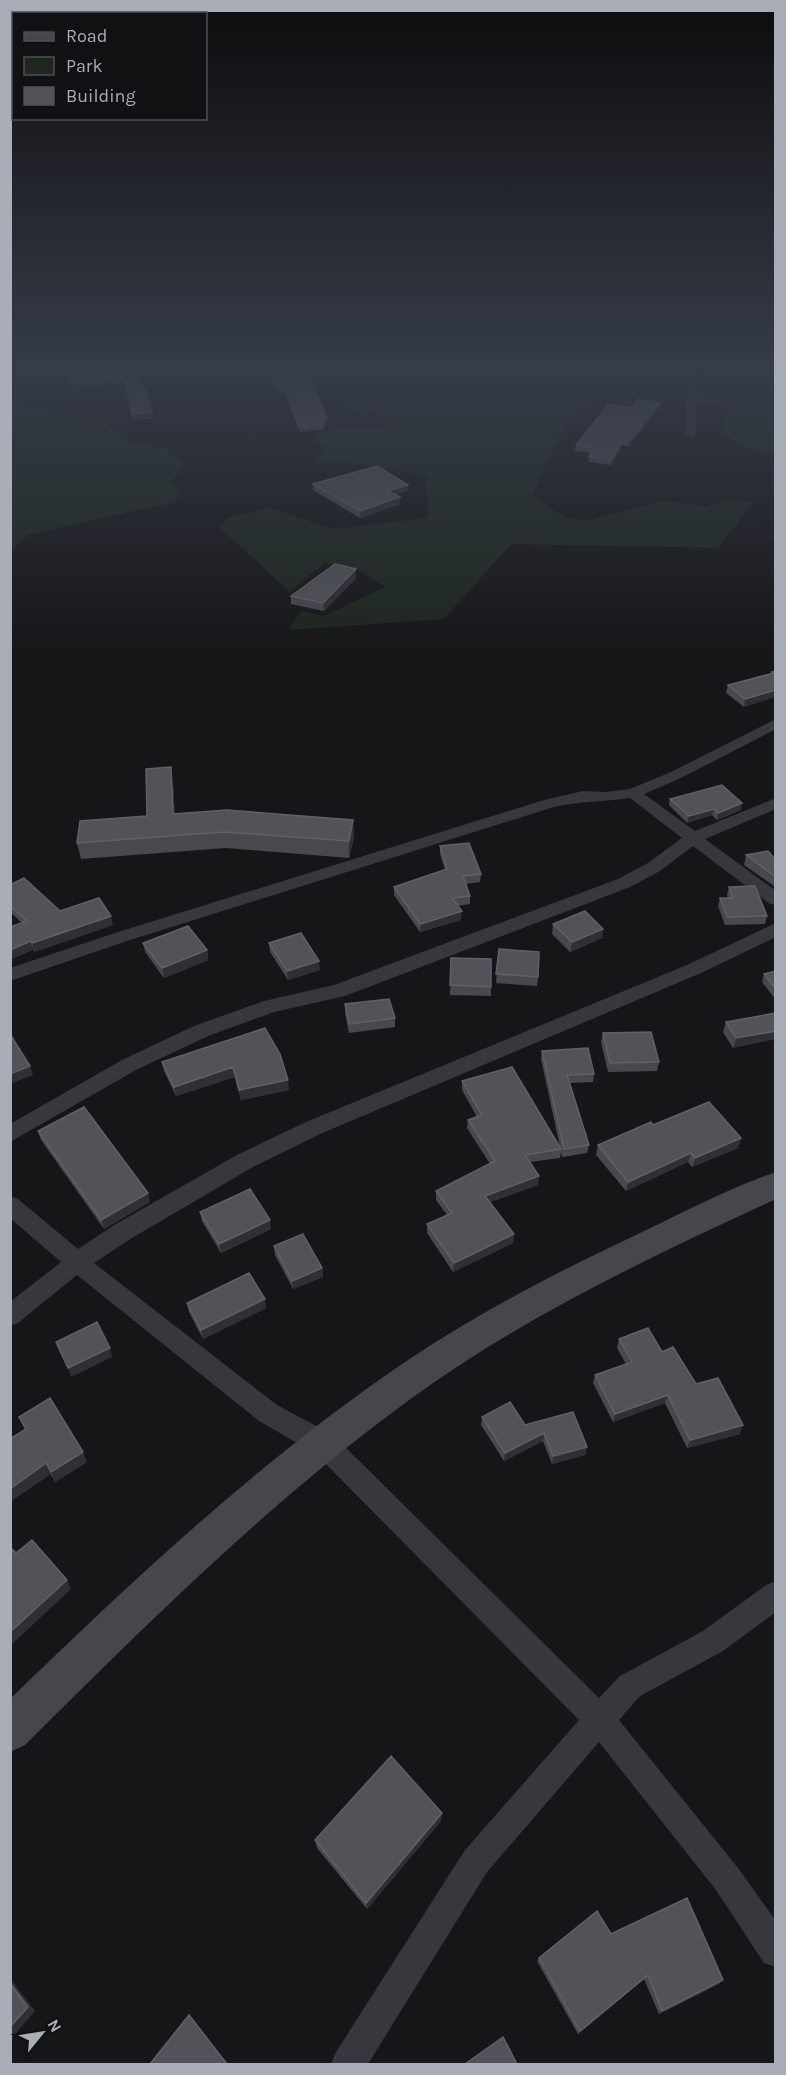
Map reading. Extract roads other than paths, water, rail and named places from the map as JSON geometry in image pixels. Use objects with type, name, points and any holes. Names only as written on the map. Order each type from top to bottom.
[{"type":"main road","points":[[10,1730],[165,1580],[248,1504],[380,1400],[509,1317],[675,1230],[776,1185]]},
{"type":"street","points":[[10,975],[133,933],[550,803],[583,796],[605,797],[633,794],[676,775],[776,723]]},
{"type":"street","points":[[633,794],[776,900]]},
{"type":"street","points":[[10,1134],[129,1065],[201,1031],[271,1006],[338,992],[624,883],[654,867],[692,839],[776,803]]},
{"type":"street","points":[[10,1316],[77,1262],[124,1231],[245,1161],[313,1128],[694,969],[776,929]]},
{"type":"street","points":[[10,1205],[77,1262],[268,1413],[324,1444],[598,1719],[727,1879],[776,1950]]},
{"type":"street","points":[[348,2064],[476,1861],[598,1719],[630,1686],[713,1641],[776,1595]]}]
